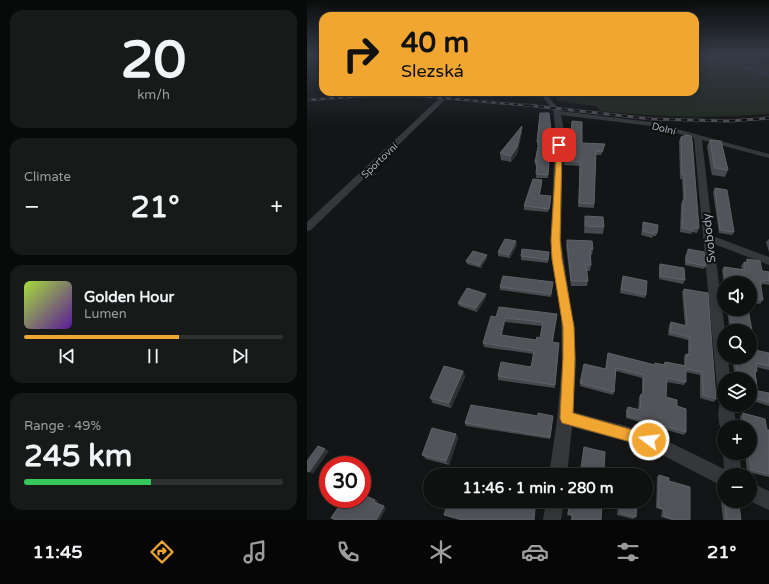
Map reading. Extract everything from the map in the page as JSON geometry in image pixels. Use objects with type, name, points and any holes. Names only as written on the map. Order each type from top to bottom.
[{"type":"street","name":"Sportovní","points":[[307,228],[446,96]]},
{"type":"street","points":[[545,96],[557,114],[559,125],[556,240],[557,259],[568,327],[569,358],[566,418],[559,468]]},
{"type":"street","name":"Dolní","points":[[557,114],[651,124],[769,156]]},
{"type":"street","name":"Svobody","points":[[698,137],[722,372]]},
{"type":"street","points":[[709,238],[769,261]]},
{"type":"street","points":[[566,418],[649,440],[717,474]]},
{"type":"street","points":[[757,495],[769,501]]},
{"type":"street","points":[[552,520],[554,508]]},
{"type":"shaded area","points":[[699,78],[769,78],[769,114],[685,117],[643,115],[601,111],[596,106],[559,101],[553,96],[699,96]]},
{"type":"building","points":[[540,113],[549,113],[551,130],[548,175],[536,174],[537,162],[535,162],[539,142],[537,142]]},
{"type":"building","points":[[572,121],[582,122],[582,143],[605,144],[602,152],[596,151],[594,204],[579,203],[580,162],[564,161],[564,146],[570,146]]},
{"type":"building","points":[[522,126],[517,147],[511,156],[500,153]]},
{"type":"building","points":[[686,135],[691,136],[692,140],[699,228],[693,228],[693,230],[682,228],[683,200],[685,200],[684,175],[682,174],[681,137]]},
{"type":"building","points":[[710,140],[721,141],[728,170],[715,168]]},
{"type":"building","points":[[533,179],[542,180],[539,195],[551,196],[549,209],[524,206]]},
{"type":"building","points":[[715,188],[727,190],[734,232],[720,230]]},
{"type":"building","points":[[585,216],[603,217],[604,227],[585,226]]},
{"type":"building","points":[[643,222],[658,225],[657,233],[654,232],[654,234],[643,231]]},
{"type":"building","points":[[505,239],[516,241],[509,255],[498,252]]},
{"type":"building","points":[[567,240],[592,241],[593,249],[590,249],[591,265],[586,265],[588,281],[571,281]]},
{"type":"building","points":[[522,249],[549,252],[548,260],[521,256]]},
{"type":"building","points":[[688,249],[704,252],[706,266],[686,262]]},
{"type":"building","points":[[473,251],[487,255],[480,265],[466,261]]},
{"type":"building","points":[[747,259],[760,261],[762,271],[769,272],[769,281],[760,281],[763,300],[757,299],[757,276],[725,276],[724,267],[745,270],[744,262],[748,263]]},
{"type":"building","points":[[660,264],[684,268],[685,280],[660,276]]},
{"type":"building","points":[[503,276],[553,282],[551,294],[500,287]]},
{"type":"building","points":[[623,276],[647,281],[646,295],[621,289]]},
{"type":"building","points":[[467,288],[486,294],[476,308],[458,303]]},
{"type":"building","points":[[684,289],[708,293],[716,399],[703,395],[702,372],[686,369],[686,382],[667,378],[666,397],[677,400],[677,406],[686,409],[686,432],[627,416],[628,407],[640,410],[641,394],[643,395],[644,375],[616,368],[614,392],[580,383],[584,364],[606,369],[608,353],[655,365],[655,363],[665,365],[665,362],[686,366],[686,354],[690,355],[690,337],[670,332],[671,322],[687,326]]},
{"type":"building","points":[[499,307],[557,314],[552,342],[559,343],[555,385],[498,376],[501,362],[531,367],[534,351],[483,343],[491,316],[496,317]],"holes":[[[505,318],[543,322],[540,338],[537,337],[536,340],[501,335]]]},
{"type":"building","points":[[731,316],[749,316],[751,324],[736,324],[731,322]]},
{"type":"building","points":[[757,350],[769,353],[769,366],[757,363]]},
{"type":"building","points":[[736,364],[756,364],[757,371],[755,372],[737,372]]},
{"type":"building","points":[[444,366],[463,371],[449,403],[430,398]]},
{"type":"building","points":[[757,387],[758,395],[758,391],[769,393],[769,402],[757,399]]},
{"type":"building","points":[[471,405],[538,416],[538,413],[553,416],[550,437],[465,423]]},
{"type":"building","points":[[743,413],[765,419],[767,430],[769,430],[769,474],[757,471],[757,468],[751,468],[750,460],[757,460],[757,420],[744,420]]},
{"type":"building","points":[[432,428],[456,434],[446,461],[422,455]]},
{"type":"building","points":[[318,446],[325,449],[309,472],[307,471],[307,461]]},
{"type":"building","points":[[584,447],[605,452],[604,468],[581,468]]},
{"type":"building","points":[[659,475],[669,478],[669,481],[690,487],[690,520],[673,520],[664,516],[664,509],[658,507]]},
{"type":"building","points":[[371,498],[375,500],[374,502],[384,506],[376,520],[336,520],[331,518],[338,508],[371,508]]},
{"type":"building","points":[[446,508],[535,509],[534,520],[462,520],[444,515]]},
{"type":"building","points":[[569,508],[602,508],[601,520],[572,520],[572,515],[568,514]]},
{"type":"building","points":[[620,508],[637,508],[636,517],[620,513]]},
{"type":"building","points":[[725,508],[739,508],[741,520],[726,520]]},
{"type":"railway","points":[[307,100],[364,96],[420,96],[534,106]]},
{"type":"railway","points":[[526,105],[652,119],[730,121],[769,118]]},
{"type":"route","points":[[559,145],[555,224],[557,259],[568,327],[569,358],[566,418],[649,440]]}]
